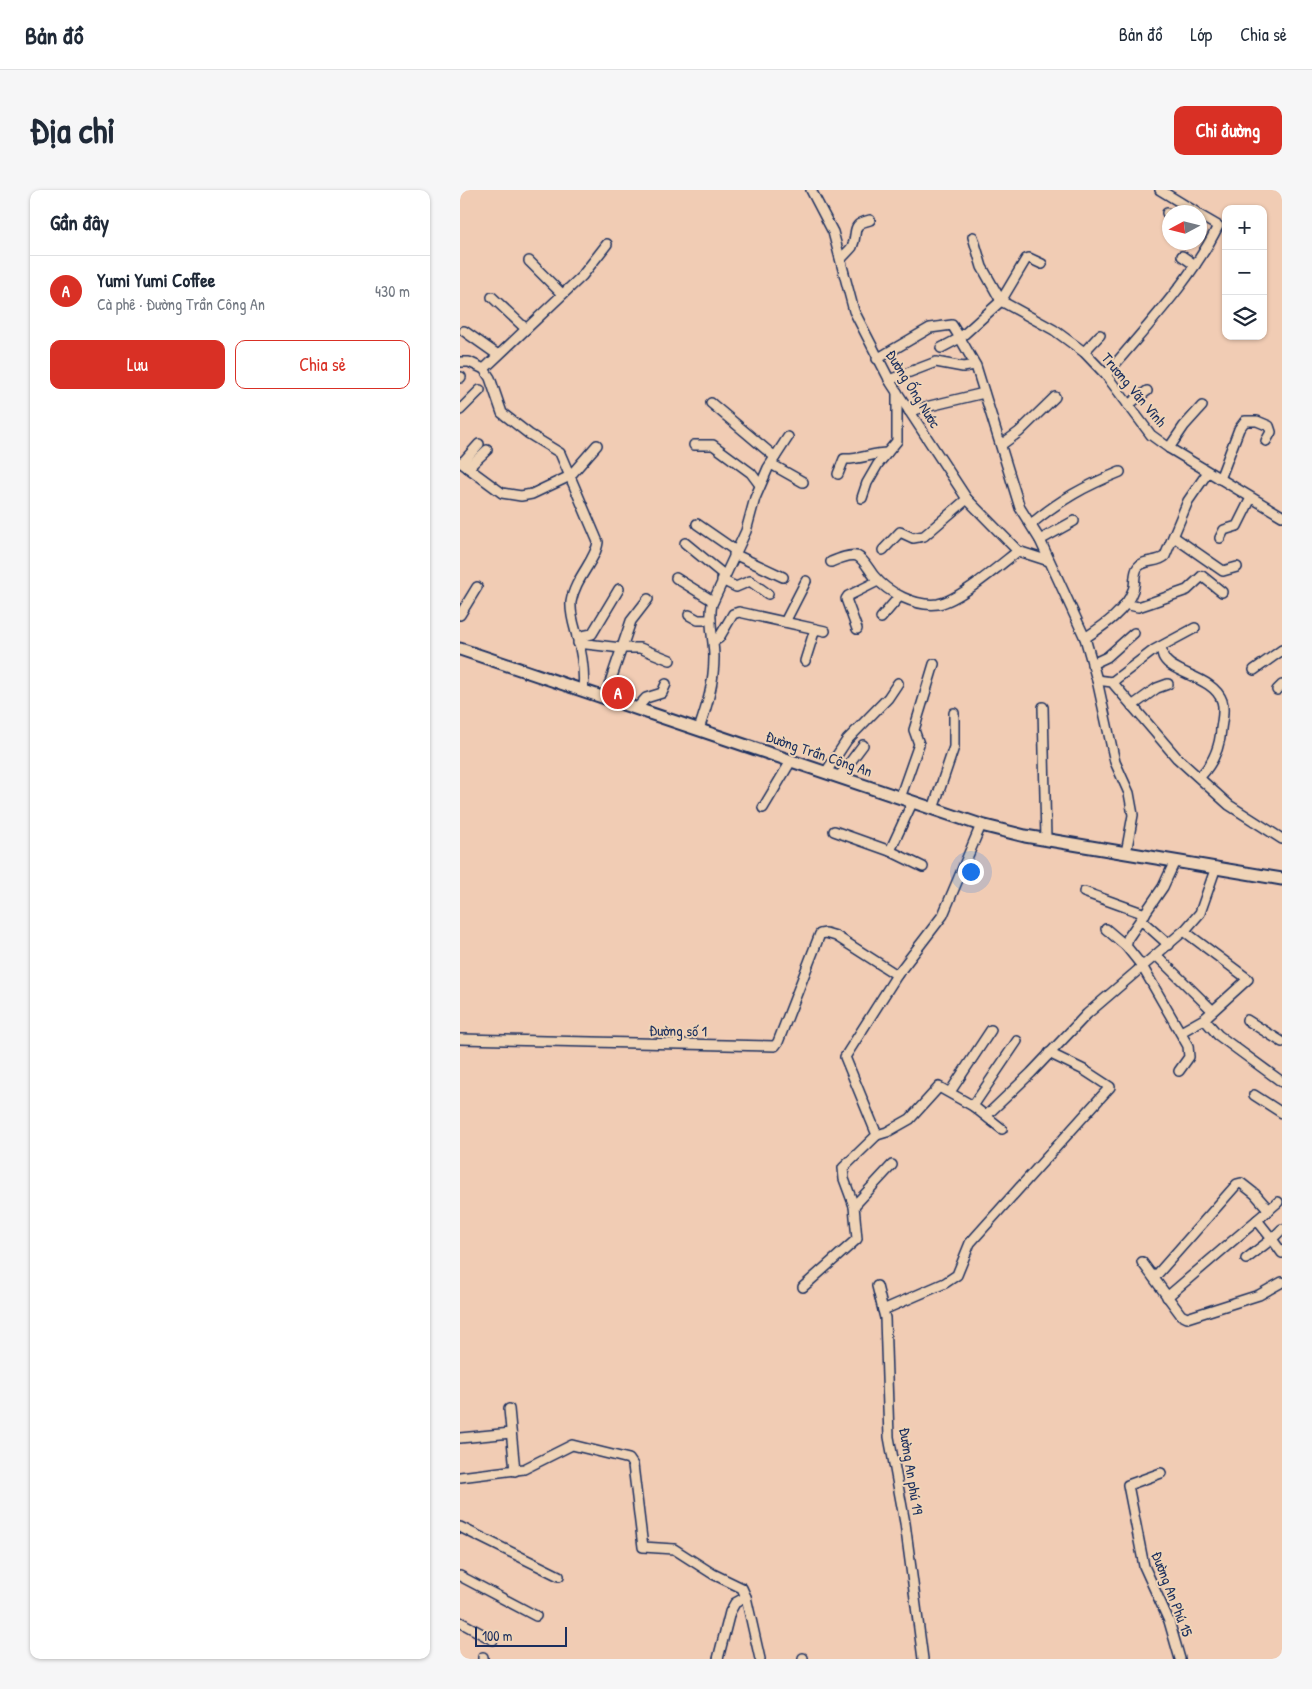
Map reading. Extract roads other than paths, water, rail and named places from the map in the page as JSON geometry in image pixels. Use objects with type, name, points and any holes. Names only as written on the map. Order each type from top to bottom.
[{"type":"main road","name":"Đường Trần Công An","points":[[460,649],[981,825],[1046,840],[1282,879]]},
{"type":"street","name":"Đường Ống Nước","points":[[811,190],[833,232],[854,311],[889,380],[967,498],[1018,551],[1049,561]]},
{"type":"street","points":[[1160,190],[1184,205]]},
{"type":"street","points":[[1106,375],[1196,265],[1222,228],[1207,219]]},
{"type":"street","points":[[841,259],[851,248],[856,227],[860,223],[870,220]]},
{"type":"street","points":[[973,237],[982,267],[1001,301]]},
{"type":"street","points":[[484,369],[582,276],[607,244]]},
{"type":"street","points":[[1182,256],[1196,265]]},
{"type":"street","points":[[941,348],[960,338],[1001,301],[1026,259],[1029,258],[1042,264]]},
{"type":"street","points":[[528,261],[562,294]]},
{"type":"street","points":[[492,297],[526,329]]},
{"type":"street","name":"Trương Văn Vĩnh","points":[[1001,301],[1054,330],[1084,352],[1106,375],[1151,435],[1169,448],[1282,516]]},
{"type":"street","points":[[877,359],[938,325],[952,325],[975,365],[1020,508],[1040,540],[1085,638],[1097,680],[1114,762],[1132,805],[1133,815],[1126,853]]},
{"type":"street","points":[[464,331],[498,356]]},
{"type":"street","points":[[1084,352],[1100,335]]},
{"type":"street","points":[[460,362],[469,362],[484,369],[490,378],[502,412],[530,434],[560,453],[598,542],[596,553],[582,573],[571,602],[571,613],[584,668],[583,690]]},
{"type":"street","points":[[889,380],[936,362],[963,367],[975,365]]},
{"type":"street","points":[[460,410],[480,390]]},
{"type":"street","points":[[1128,405],[1147,391]]},
{"type":"street","points":[[862,498],[867,483],[896,441],[897,392]]},
{"type":"street","points":[[909,411],[984,393]]},
{"type":"street","points":[[1000,445],[1020,432],[1055,397]]},
{"type":"street","points":[[711,403],[773,461],[803,482]]},
{"type":"street","points":[[1169,448],[1184,426],[1202,406]]},
{"type":"street","points":[[1220,479],[1239,430],[1245,421],[1257,420],[1269,426],[1271,432],[1266,441]]},
{"type":"street","points":[[699,729],[713,682],[714,641],[711,620],[713,601],[746,531],[760,485],[788,438]]},
{"type":"street","points":[[463,465],[479,444]]},
{"type":"street","points":[[463,465],[507,495],[532,494],[570,476],[597,445]]},
{"type":"street","points":[[694,445],[704,447],[713,445],[751,474],[760,485]]},
{"type":"street","points":[[463,465],[487,450]]},
{"type":"street","points":[[838,474],[844,459],[858,460],[876,453],[887,453]]},
{"type":"street","points":[[1031,524],[1058,502],[1089,485],[1120,472]]},
{"type":"street","points":[[1085,638],[1112,618],[1126,604],[1134,589],[1136,569],[1145,563],[1163,558],[1174,537],[1188,501],[1208,472]]},
{"type":"street","points":[[883,550],[900,532],[913,538],[924,536],[967,498]]},
{"type":"street","points":[[1220,538],[1224,530],[1238,526],[1251,498]]},
{"type":"street","points":[[1040,540],[1074,521]]},
{"type":"street","points":[[697,524],[735,552],[783,577]]},
{"type":"street","points":[[1174,537],[1223,571],[1237,567]]},
{"type":"street","points":[[685,543],[736,587],[750,581],[768,594]]},
{"type":"street","points":[[831,562],[856,556],[861,559],[878,581],[898,598],[939,604],[971,587],[1018,551]]},
{"type":"street","points":[[1126,604],[1138,607],[1187,590],[1202,576],[1222,592]]},
{"type":"street","points":[[676,578],[713,601]]},
{"type":"street","points":[[786,622],[806,581]]},
{"type":"street","points":[[857,629],[846,599],[848,596],[878,581]]},
{"type":"street","points":[[460,615],[477,588]]},
{"type":"street","points":[[578,640],[592,634],[619,589]]},
{"type":"street","points":[[881,618],[898,598]]},
{"type":"street","points":[[605,697],[630,621],[648,599]]},
{"type":"street","points":[[714,641],[719,638],[733,614],[739,612],[825,631]]},
{"type":"street","points":[[689,615],[698,620],[711,620]]},
{"type":"street","points":[[1112,682],[1161,647],[1194,628]]},
{"type":"street","points":[[805,662],[815,629]]},
{"type":"street","points":[[1092,664],[1108,657],[1134,633]]},
{"type":"street","points":[[578,640],[621,648],[640,648],[670,660]]},
{"type":"street","points":[[1161,647],[1163,658],[1196,676],[1222,699],[1221,736],[1210,766],[1200,777]]},
{"type":"street","points":[[1254,670],[1282,650]]},
{"type":"street","points":[[900,798],[919,744],[914,730],[934,664]]},
{"type":"street","points":[[1097,680],[1112,682],[1178,758],[1229,804],[1282,839]]},
{"type":"street","points":[[826,772],[847,740],[888,698],[898,683]]},
{"type":"street","points":[[637,708],[646,698],[662,694],[666,684]]},
{"type":"street","points":[[1132,706],[1157,688],[1168,684]]},
{"type":"street","points":[[1043,708],[1046,840]]},
{"type":"street","points":[[932,809],[954,747],[954,713]]},
{"type":"street","points":[[839,777],[863,745]]},
{"type":"street","points":[[763,808],[791,761]]},
{"type":"street","points":[[890,851],[912,803]]},
{"type":"street","points":[[877,1135],[845,1058],[894,974],[943,915],[981,825]]},
{"type":"street","points":[[834,831],[890,851],[923,867]]},
{"type":"street","points":[[1126,946],[1128,938],[1164,887],[1175,861]]},
{"type":"street","points":[[987,1115],[1087,1014],[1142,966],[1157,956],[1200,913],[1216,867]]},
{"type":"street","points":[[1084,892],[1143,917],[1169,945]]},
{"type":"street","points":[[1106,929],[1126,946],[1142,966],[1181,1032],[1190,1053],[1179,1071]]},
{"type":"street","points":[[1181,1032],[1204,1019],[1248,978],[1184,930]]},
{"type":"street","name":"Đường số 1","points":[[460,1039],[775,1046],[820,934],[826,933],[836,936],[894,974]]},
{"type":"street","points":[[1157,956],[1212,1010]]},
{"type":"street","points":[[1204,1019],[1218,1035],[1282,1082]]},
{"type":"street","points":[[1248,1020],[1282,1042]]},
{"type":"street","points":[[950,1092],[991,1030]]},
{"type":"street","points":[[974,1106],[1017,1041]]},
{"type":"street","points":[[883,1310],[945,1283],[957,1275],[970,1243],[1110,1087],[1084,1070],[1049,1053]]},
{"type":"street","points":[[803,1287],[857,1240],[854,1206],[844,1179],[843,1168],[877,1135],[888,1132],[910,1119],[938,1088],[943,1087],[987,1115],[1002,1129]]},
{"type":"street","points":[[1254,1095],[1282,1114]]},
{"type":"street","points":[[854,1206],[892,1166]]},
{"type":"street","points":[[1154,1278],[1237,1184],[1241,1183],[1255,1194],[1269,1210]]},
{"type":"street","points":[[1168,1297],[1278,1202]]},
{"type":"street","points":[[1257,1220],[1282,1253]]},
{"type":"street","points":[[1246,1259],[1282,1229]]},
{"type":"street","points":[[1142,1262],[1180,1315],[1187,1318],[1259,1295],[1282,1282]]},
{"type":"street","name":"Đường An phú 19","points":[[877,1286],[883,1310],[889,1437],[905,1524],[922,1659]]},
{"type":"street","points":[[509,1409],[515,1471]]},
{"type":"street","points":[[460,1438],[511,1434]]},
{"type":"street","points":[[460,1477],[515,1471],[572,1445],[629,1459],[633,1465],[643,1547],[674,1549],[713,1574],[742,1588],[746,1597],[760,1659]]},
{"type":"street","name":"Đường An Phú 15","points":[[1161,1473],[1128,1485],[1144,1566],[1169,1622],[1180,1659]]},
{"type":"street","points":[[460,1527],[558,1576]]},
{"type":"street","points":[[460,1576],[536,1616]]},
{"type":"street","points":[[718,1659],[730,1612],[735,1603],[746,1597]]},
{"type":"street","points":[[460,1622],[493,1640]]},
{"type":"place","name":"Yumi Yumi Coffee","points":[[618,693]]}]
